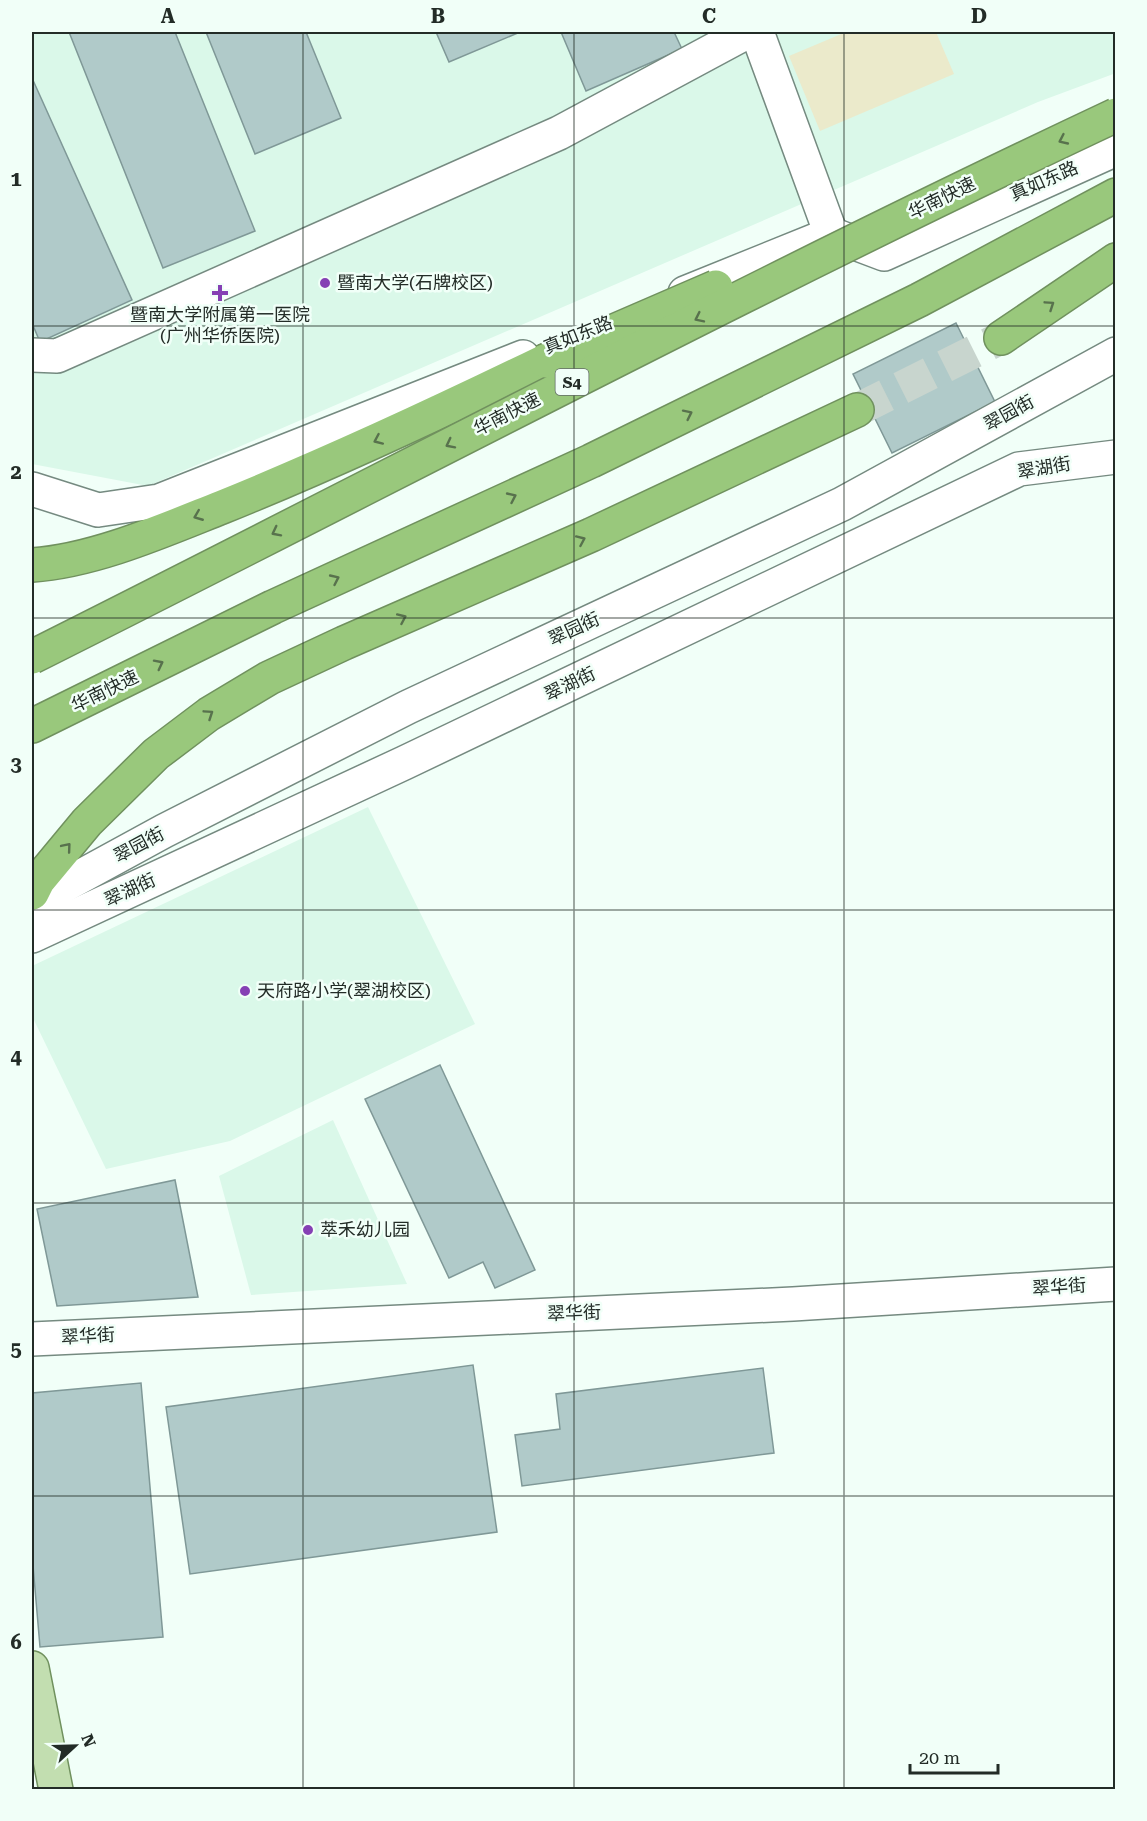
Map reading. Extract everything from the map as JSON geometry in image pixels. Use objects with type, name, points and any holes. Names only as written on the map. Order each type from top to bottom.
[{"type":"highway","name":"华南快速","points":[[32,657],[604,365],[1014,162],[1116,115]]},
{"type":"highway","points":[[32,566],[53,564],[89,555],[157,533],[303,473],[652,314],[1014,162]]},
{"type":"highway","name":"华南快速","points":[[32,726],[273,607],[591,462],[919,300],[1116,195]]},
{"type":"highway","points":[[1001,338],[1116,260]]},
{"type":"highway","points":[[32,893],[38,881],[87,822],[156,754],[209,714],[269,678],[591,536],[857,410]]},
{"type":"main road","points":[[32,1668],[56,1790]]},
{"type":"street","points":[[32,355],[57,356],[559,133],[747,32]]},
{"type":"street","points":[[758,32],[831,234]]},
{"type":"street","name":"真如东路","points":[[32,489],[98,510],[159,501],[831,234],[884,254],[1116,149]]},
{"type":"street","name":"翠园街","points":[[32,903],[164,831],[408,707],[842,504],[1116,354]]},
{"type":"street","name":"翠湖街","points":[[32,936],[404,763],[1019,470],[1116,456]]},
{"type":"street","name":"翠华街","points":[[32,1339],[793,1304],[1116,1284]]},
{"type":"shaded area","name":"暨南大学(石牌校区)","points":[[32,32],[1115,32],[1116,73],[1038,102],[148,486],[32,464]]},
{"type":"shaded area","points":[[846,32],[936,32],[954,74],[820,131],[789,56]]},
{"type":"shaded area","name":"天府路小学(翠湖校区)","points":[[368,807],[475,1024],[230,1141],[106,1169],[32,1016],[32,966]]},
{"type":"shaded area","name":"萃禾幼儿园","points":[[333,1120],[407,1284],[251,1295],[219,1176]]},
{"type":"building","points":[[69,32],[175,32],[255,231],[163,268]]},
{"type":"building","points":[[206,32],[306,32],[341,118],[255,154]]},
{"type":"building","points":[[436,32],[520,32],[449,62]]},
{"type":"building","points":[[561,32],[674,32],[682,49],[586,91]]},
{"type":"building","points":[[32,78],[132,300],[40,342],[32,323]]},
{"type":"building","points":[[956,323],[995,402],[892,453],[853,374]]},
{"type":"building","points":[[440,1065],[535,1270],[495,1288],[483,1262],[449,1278],[365,1099]]},
{"type":"building","points":[[175,1180],[198,1297],[57,1306],[37,1209]]},
{"type":"building","points":[[473,1365],[497,1532],[190,1574],[166,1407]]},
{"type":"building","points":[[763,1368],[774,1453],[522,1486],[515,1435],[560,1429],[556,1394]]},
{"type":"building","points":[[141,1383],[163,1637],[40,1647],[32,1554],[32,1393]]},
{"type":"tunnel","points":[[857,410],[1001,338]]},
{"type":"place","name":"暨南大学(石牌校区)","points":[[325,283]]},
{"type":"place","name":"暨南大学附属第一医院 (广州华侨医院)","points":[[220,293]]},
{"type":"place","name":"天府路小学(翠湖校区)","points":[[245,991]]},
{"type":"place","name":"萃禾幼儿园","points":[[308,1230]]}]
